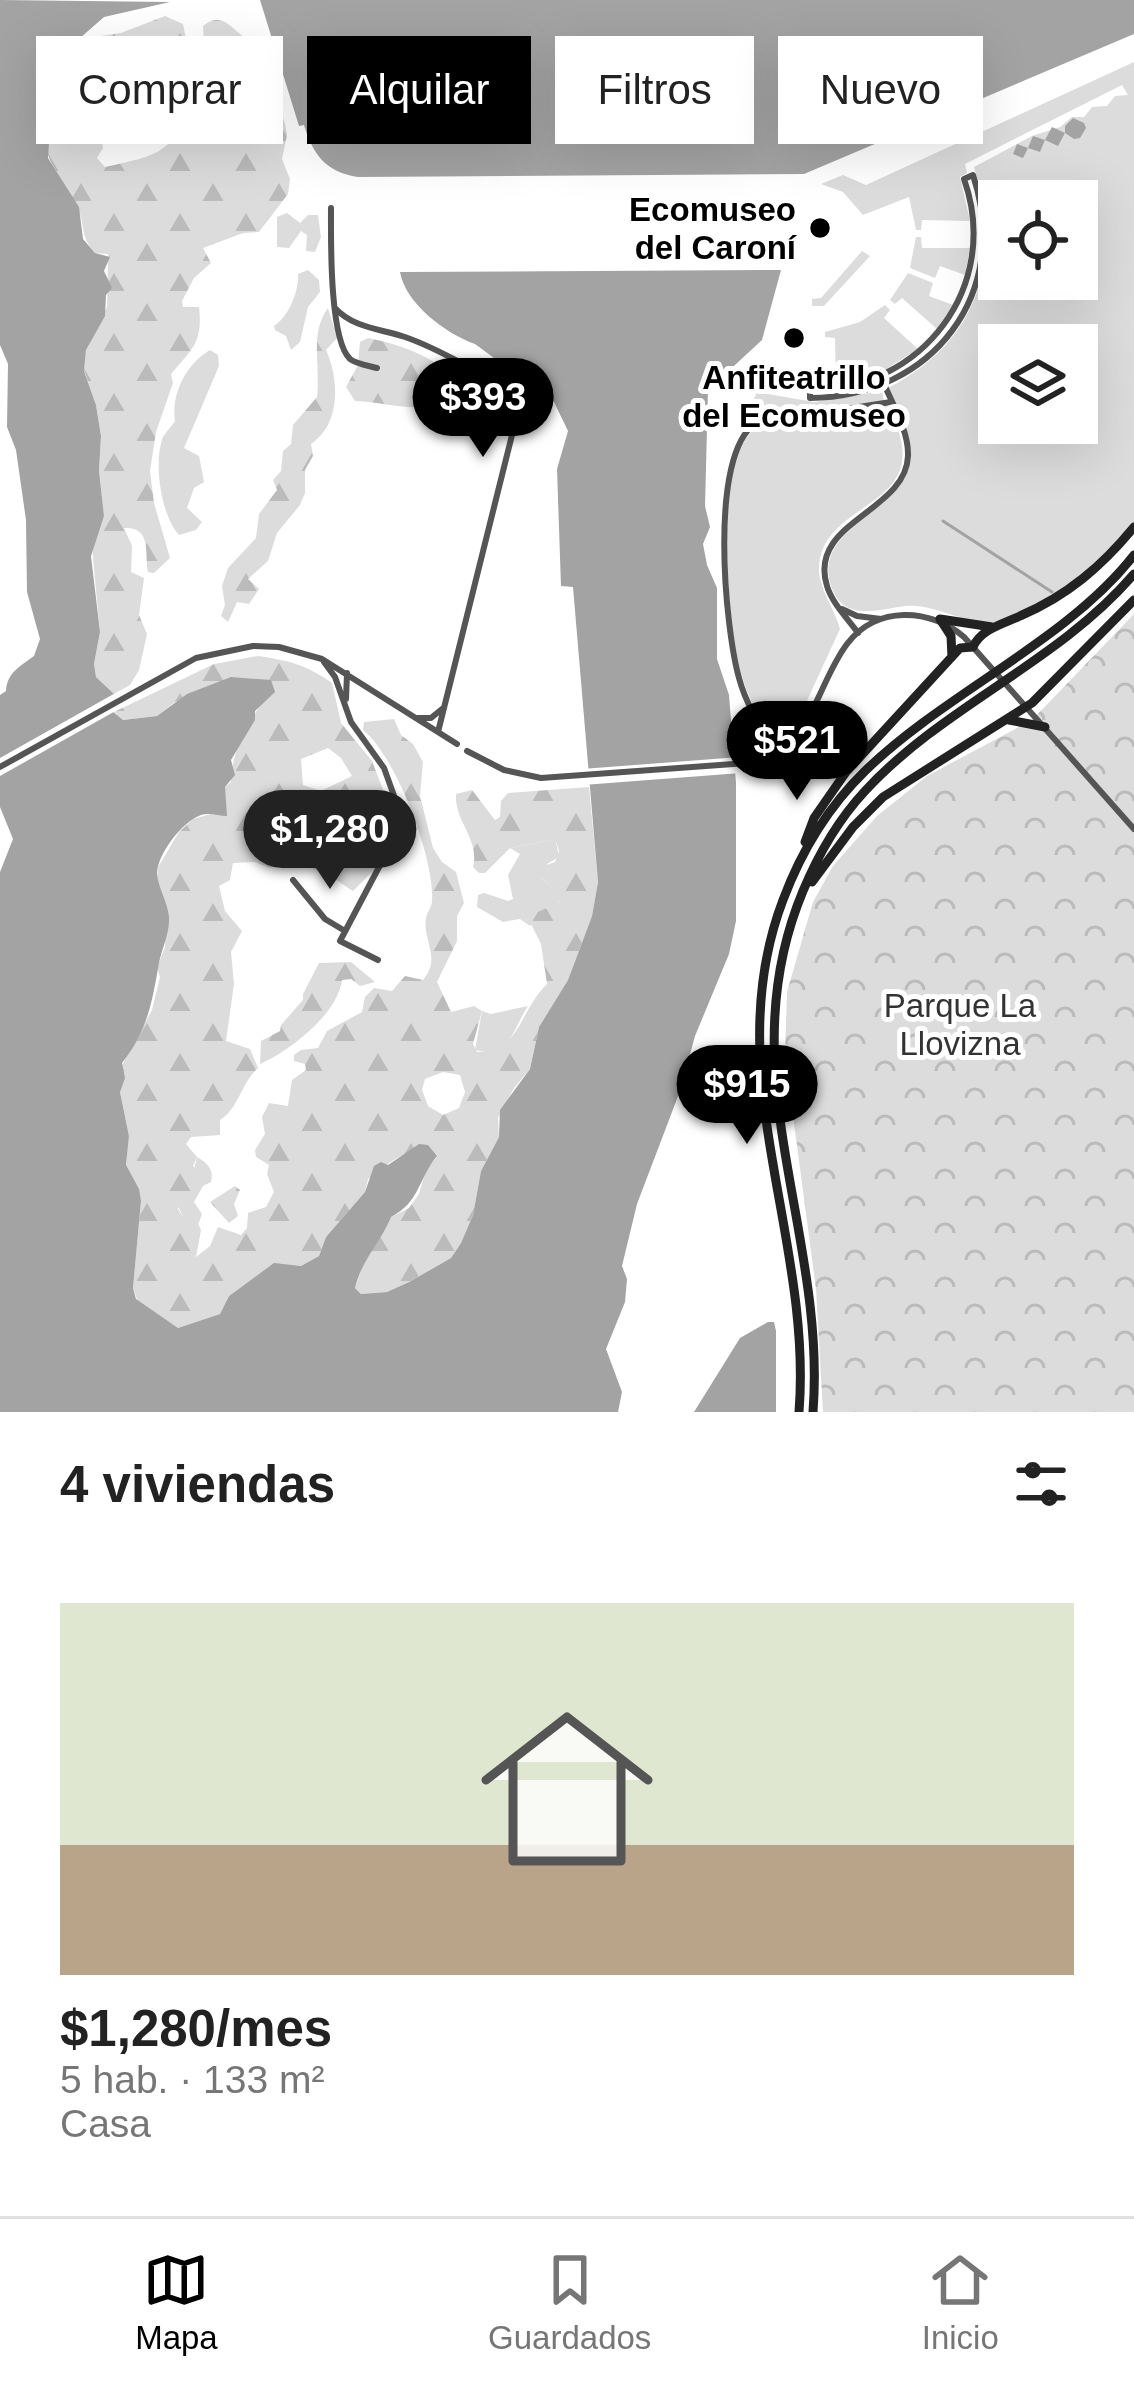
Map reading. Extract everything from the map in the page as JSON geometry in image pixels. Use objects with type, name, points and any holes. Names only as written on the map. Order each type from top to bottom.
[{"type":"main road","points":[[799,1412],[800,1332],[761,1092],[757,1030],[769,944],[814,818],[837,783],[960,648],[973,646],[982,634],[1076,585],[1134,527]]},
{"type":"main road","points":[[801,860],[828,815],[866,770],[1096,596],[1134,555]]},
{"type":"main road","points":[[813,1412],[814,1333],[771,1050],[776,982],[800,898],[821,851],[865,790],[895,762],[1090,618],[1134,574]]},
{"type":"main road","points":[[800,898],[844,838],[884,797],[1027,707],[1134,600]]},
{"type":"main road","points":[[940,619],[997,627]]},
{"type":"main road","points":[[940,619],[951,636],[952,657]]},
{"type":"main road","points":[[1045,692],[1041,708],[1045,727]]},
{"type":"main road","points":[[1005,721],[1027,720],[1045,727]]},
{"type":"street","points":[[973,175],[979,224],[964,179],[973,175]]},
{"type":"street","points":[[331,208],[331,291],[347,356],[377,368]]},
{"type":"street","points":[[883,381],[810,390],[810,398],[849,395],[913,370],[941,338],[971,284],[978,256]]},
{"type":"street","points":[[335,308],[348,320],[412,340],[495,385],[508,396],[514,411],[437,732]]},
{"type":"street","points":[[858,633],[826,580],[830,547],[885,497],[906,467],[906,440],[883,381]]},
{"type":"street","points":[[777,754],[748,703],[737,669],[722,530],[735,455],[745,431],[756,423],[891,402]]},
{"type":"street","points":[[842,611],[867,619],[922,614],[940,619],[973,646],[1134,830]]},
{"type":"street","points":[[467,751],[515,774],[576,778],[745,765],[777,754],[801,731],[844,648],[848,632],[842,611]]},
{"type":"street","points":[[844,648],[858,633],[889,617]]},
{"type":"street","points":[[0,767],[207,654],[241,646],[279,647],[322,659],[457,745]]},
{"type":"street","points":[[322,659],[335,677],[356,730],[384,769],[402,819],[340,940],[378,960]]},
{"type":"street","points":[[347,673],[347,711]]},
{"type":"street","points":[[346,700],[361,691],[375,692]]},
{"type":"street","points":[[414,717],[431,718],[444,706]]},
{"type":"street","points":[[293,880],[325,919],[345,931]]},
{"type":"green space","points":[[165,16],[183,24],[185,36],[100,36]]},
{"type":"green space","points":[[216,20],[242,36],[204,36],[203,26]]},
{"type":"green space","points":[[1134,62],[1134,523],[1068,584],[999,621],[976,622],[915,606],[850,609],[835,595],[829,562],[837,544],[899,486],[908,469],[909,441],[888,388],[944,347],[963,322],[978,288],[978,300],[1098,300],[1098,180],[978,180],[978,184],[974,167],[1072,117],[1084,117],[1092,107],[1107,106],[1115,96],[1128,95],[1122,85],[965,164],[967,173],[960,177],[970,221],[922,220],[921,230],[916,230],[909,197],[863,215],[843,192],[821,184],[843,175],[866,185],[955,144],[983,144],[983,131]]},
{"type":"green space","points":[[283,118],[287,135],[282,159],[290,179],[288,194],[259,232],[203,248],[211,263],[194,278],[182,301],[183,307],[199,307],[199,329],[194,345],[171,374],[173,383],[156,432],[150,471],[170,558],[154,573],[148,572],[143,537],[124,528],[132,546],[131,572],[144,578],[139,615],[147,634],[139,670],[130,685],[114,694],[96,677],[94,665],[100,632],[92,547],[104,516],[101,436],[84,370],[86,350],[107,307],[108,254],[95,253],[87,242],[77,205],[48,154],[48,144],[102,144],[97,158],[105,167],[137,160],[167,144],[283,144]]},
{"type":"green space","points":[[287,213],[300,223],[308,215],[318,215],[321,237],[315,252],[306,251],[307,235],[301,231],[289,248],[277,247],[277,217]]},
{"type":"green space","points":[[916,237],[921,237],[922,248],[970,248],[965,275],[940,266],[935,278],[910,268]]},
{"type":"green space","points":[[862,251],[870,256],[824,306],[812,306],[812,299],[821,298]]},
{"type":"green space","points":[[308,270],[319,280],[320,292],[308,307],[300,342],[291,350],[286,336],[274,326],[292,303],[298,274]]},
{"type":"green space","points":[[908,273],[933,283],[929,296],[953,305],[937,329],[902,298],[895,304],[890,300]]},
{"type":"green space","points":[[885,305],[890,310],[884,318],[918,349],[880,373],[836,385],[835,338],[825,337],[825,332],[860,322]]},
{"type":"green space","points":[[328,308],[337,338],[326,350],[334,375],[332,414],[321,436],[311,444],[313,456],[305,470],[300,505],[277,533],[268,561],[248,579],[259,589],[249,604],[237,602],[228,622],[221,616],[225,605],[222,586],[228,568],[256,538],[259,514],[277,490],[273,480],[281,471],[283,451],[291,444],[293,425],[317,397],[317,339]]},
{"type":"green space","points":[[368,338],[415,352],[446,371],[454,379],[446,402],[413,407],[355,401],[346,387],[358,365],[360,342]]},
{"type":"green space","points":[[210,350],[218,355],[219,366],[184,448],[199,456],[204,482],[194,488],[187,508],[202,522],[196,530],[179,535],[163,502],[160,448],[175,421],[175,400],[182,381]]},
{"type":"green space","points":[[882,391],[884,401],[758,419],[740,432],[757,392],[814,402]]},
{"type":"green space","points":[[887,405],[901,439],[901,465],[892,484],[839,526],[825,544],[819,575],[840,629],[805,705],[784,738],[772,737],[749,696],[735,646],[727,538],[735,466],[745,440],[761,425]]},
{"type":"green space","name":"Parque La Llovizna","points":[[1134,614],[1134,1412],[823,1412],[816,1289],[785,1055],[787,992],[813,902],[833,866],[877,816],[927,776],[1032,720]]},
{"type":"green space","points":[[258,656],[305,668],[332,683],[341,723],[372,761],[394,818],[388,841],[374,859],[375,869],[353,891],[314,869],[291,863],[270,868],[255,862],[233,863],[230,880],[219,886],[225,911],[242,931],[231,952],[234,984],[226,1041],[250,1049],[258,1068],[220,1120],[220,1135],[191,1137],[186,1144],[197,1157],[193,1166],[202,1177],[178,1209],[183,1217],[195,1217],[201,1230],[196,1257],[210,1246],[218,1227],[241,1235],[248,1213],[266,1207],[274,1192],[267,1174],[269,1165],[256,1157],[255,1150],[265,1134],[262,1117],[269,1103],[288,1106],[292,1080],[306,1070],[305,1064],[294,1061],[294,1055],[318,1048],[327,1031],[362,1012],[365,997],[374,988],[392,991],[405,976],[423,980],[431,964],[427,860],[400,784],[363,730],[364,722],[394,719],[423,762],[420,796],[433,848],[456,872],[464,903],[457,916],[457,941],[437,982],[451,1012],[474,1006],[482,1011],[473,1044],[477,1052],[492,1050],[511,1038],[547,984],[541,944],[530,922],[538,912],[559,902],[559,893],[540,877],[541,867],[555,862],[559,851],[551,840],[510,848],[485,873],[479,873],[473,867],[473,848],[456,794],[472,790],[495,820],[508,793],[589,787],[598,882],[592,916],[568,980],[539,1027],[530,1069],[498,1118],[499,1137],[481,1171],[473,1215],[451,1258],[387,1292],[361,1294],[355,1288],[367,1254],[391,1217],[409,1208],[426,1169],[437,1157],[410,1153],[368,1179],[365,1192],[326,1237],[319,1256],[301,1266],[274,1264],[229,1296],[220,1314],[178,1328],[138,1302],[133,1288],[141,1201],[126,1165],[129,1136],[120,1092],[121,1067],[152,1010],[160,977],[157,968],[165,947],[166,907],[158,867],[179,832],[193,819],[224,804],[237,748],[267,697],[224,682],[175,702],[157,716],[122,720],[114,712],[214,664]],"holes":[[[328,748],[352,776],[321,791],[303,785],[301,759]],[[443,1072],[460,1075],[465,1092],[459,1108],[443,1115],[428,1106],[422,1090],[425,1079]]]},
{"type":"green space","points":[[556,842],[559,857],[547,864],[542,879],[560,893],[558,905],[546,908],[530,926],[520,919],[503,922],[477,907],[478,895],[484,893],[513,899],[508,875],[520,854],[510,848]]},
{"type":"green space","points":[[351,962],[375,982],[360,986],[351,979],[342,980],[322,1018],[284,1051],[260,1064],[261,1041],[280,1031],[303,1000],[319,963]]},
{"type":"green space","points":[[528,1006],[503,1046],[475,1050],[482,1011],[491,1014]]},
{"type":"green space","points":[[197,1157],[209,1167],[212,1178],[194,1202],[202,1214],[198,1225],[195,1217],[183,1217],[178,1206],[189,1190]]},
{"type":"green space","points":[[235,1186],[240,1190],[234,1204],[238,1216],[229,1223],[210,1202]]},
{"type":"shaded area","points":[[0,0],[170,2],[104,17],[82,36],[36,36],[36,144],[49,144],[48,158],[79,207],[83,239],[95,253],[110,257],[104,271],[112,288],[106,295],[105,316],[86,350],[84,371],[101,436],[104,516],[91,556],[100,632],[96,677],[114,694],[112,711],[123,720],[157,716],[187,694],[231,677],[271,680],[275,692],[255,711],[255,720],[231,760],[235,775],[225,787],[227,816],[194,818],[161,857],[157,874],[168,929],[148,1015],[122,1063],[125,1078],[120,1092],[129,1136],[126,1165],[141,1201],[133,1288],[136,1299],[178,1328],[220,1314],[229,1296],[274,1263],[301,1266],[319,1256],[326,1237],[365,1192],[374,1166],[388,1165],[419,1144],[428,1145],[437,1156],[413,1197],[391,1217],[355,1288],[361,1294],[387,1292],[451,1258],[473,1215],[481,1171],[499,1137],[500,1110],[530,1069],[539,1027],[568,980],[592,916],[598,882],[573,587],[561,586],[557,469],[568,431],[554,402],[428,316],[403,284],[400,272],[781,270],[762,340],[708,390],[705,506],[710,527],[703,544],[717,588],[717,659],[729,695],[736,783],[736,921],[729,954],[637,1204],[622,1266],[627,1279],[625,1302],[606,1349],[622,1392],[618,1412],[0,1412],[0,872],[13,839],[0,807],[0,695],[12,674],[34,656],[40,639],[27,592],[26,520],[16,450],[7,427],[8,364],[0,345]]},
{"type":"shaded area","points":[[260,0],[1134,0],[1134,34],[983,98],[983,36],[778,36],[778,144],[875,144],[804,174],[358,177],[337,171],[312,144],[531,144],[531,36],[307,36],[307,132],[304,125],[299,126],[283,74],[283,36],[271,36]]},
{"type":"shaded area","points":[[1073,118],[1086,128],[1080,138],[1065,133]]},
{"type":"shaded area","points":[[1052,127],[1065,133],[1058,146],[1045,140]]},
{"type":"shaded area","points":[[1033,136],[1045,140],[1040,152],[1028,148]]},
{"type":"shaded area","points":[[1017,144],[1028,148],[1023,158],[1013,154]]},
{"type":"shaded area","points":[[774,1322],[776,1331],[776,1412],[694,1412],[740,1338]]},
{"type":"pier","points":[[119,691],[119,709],[0,776],[0,758]]},
{"type":"pier","points":[[740,757],[741,773],[583,785],[582,769]]},
{"type":"waterway","points":[[943,521],[1052,592]]},
{"type":"place","name":"Ecomuseo del Caroní","points":[[820,228]]},
{"type":"place","name":"Anfiteatrillo del Ecomuseo","points":[[794,338]]}]
